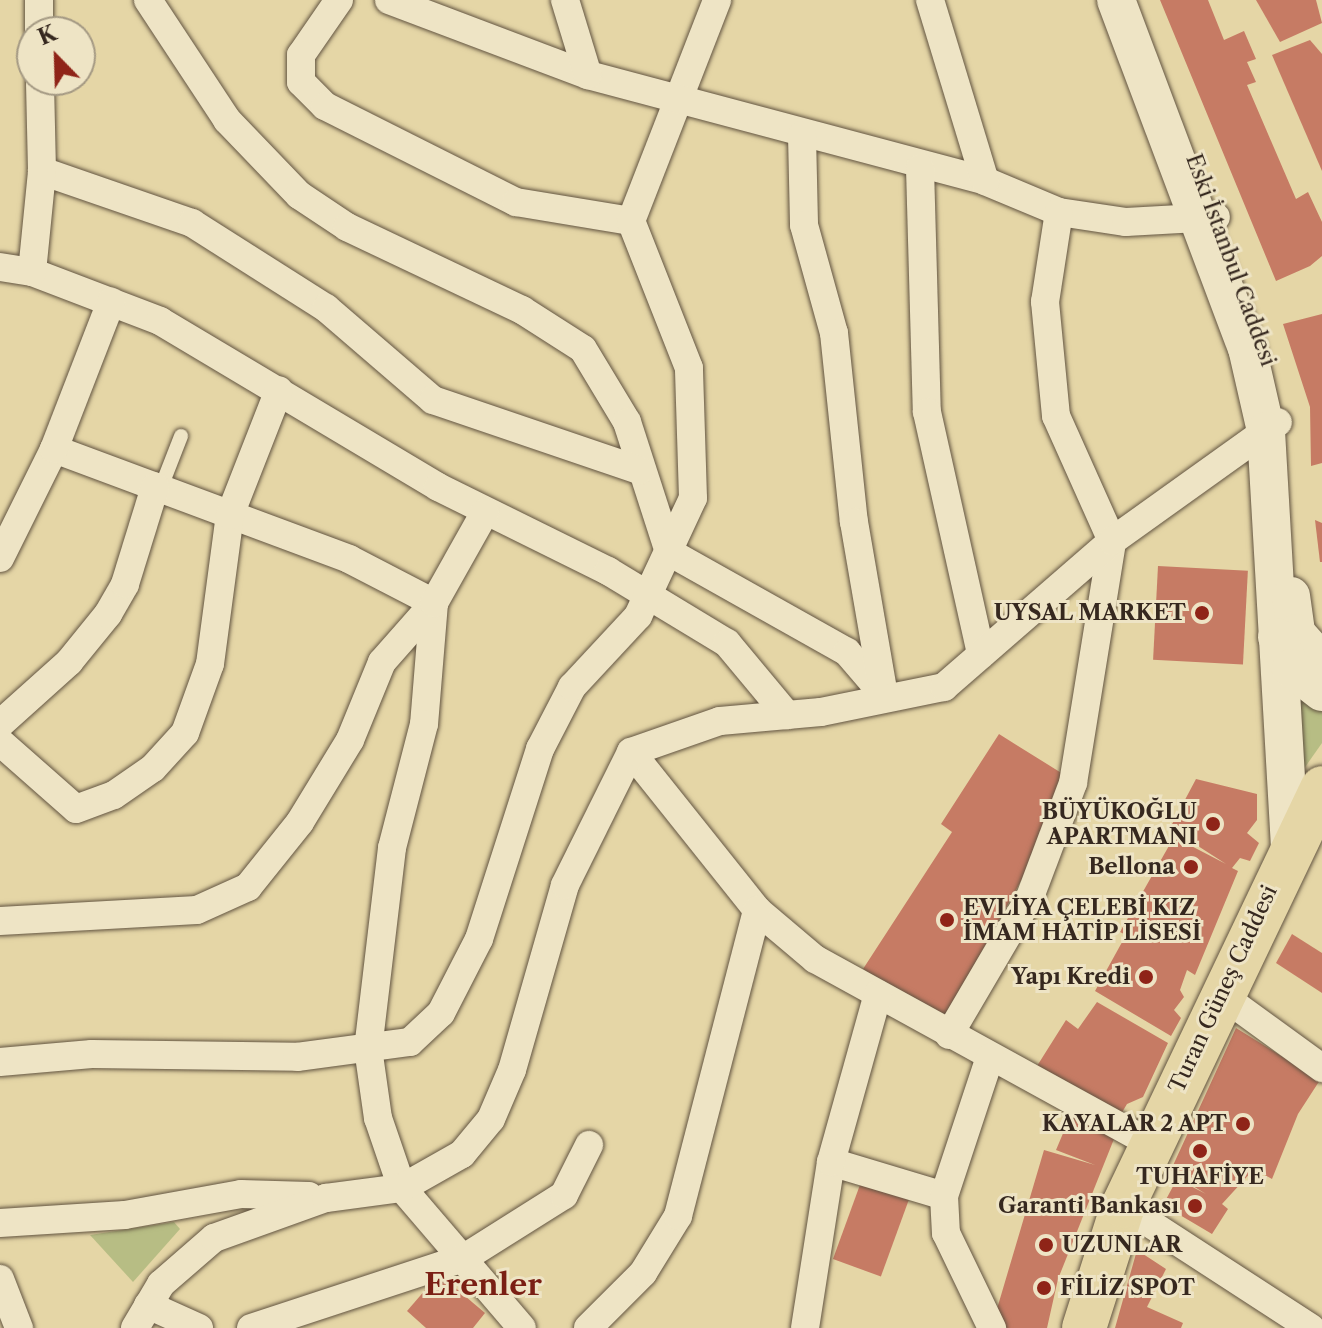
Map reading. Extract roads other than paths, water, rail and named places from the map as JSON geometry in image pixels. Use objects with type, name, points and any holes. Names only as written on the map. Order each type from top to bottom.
[{"type":"main road","name":"Eski İstanbul Caddesi","points":[[1116,0],[1209,218]]},
{"type":"main road","name":"Eski İstanbul Caddesi","points":[[1132,0],[1209,218],[1247,348],[1274,425],[1296,633],[1322,662]]},
{"type":"main road","name":"Eski İstanbul Caddesi","points":[[1274,425],[1276,635],[1290,846]]},
{"type":"main road","name":"Eski İstanbul Caddesi","points":[[1276,635],[1291,668],[1322,692]]},
{"type":"main road","name":"Turan Güneş Caddesi","points":[[1084,1328],[1123,1206],[1290,846],[1322,788]]},
{"type":"street","points":[[148,0],[227,120],[299,195],[347,227],[522,310],[583,349],[627,422],[639,470],[669,552],[847,652],[884,695]]},
{"type":"street","points":[[339,0],[301,55],[301,82],[325,106],[516,202],[631,221]]},
{"type":"street","points":[[389,0],[588,75],[920,168],[985,181],[1059,212],[1126,222],[1209,218]]},
{"type":"street","points":[[565,0],[588,75]]},
{"type":"street","points":[[0,1062],[92,1054],[272,1058],[368,1048],[410,1042],[441,1013],[479,939],[540,749],[572,687],[615,645],[650,596],[693,498],[691,381],[631,221],[673,99],[705,43],[717,0]]},
{"type":"street","points":[[930,0],[985,181]]},
{"type":"street","points":[[32,272],[42,171],[40,96]]},
{"type":"street","points":[[802,135],[804,225],[834,333],[854,522],[884,695]]},
{"type":"street","points":[[920,168],[927,412],[981,654]]},
{"type":"street","points":[[42,171],[192,223],[326,308],[433,400],[639,470]]},
{"type":"street","points":[[949,1035],[1030,897],[1073,783],[1112,541],[1056,416],[1045,302],[1059,212]]},
{"type":"street","points":[[0,267],[32,272],[160,321],[485,512],[650,596],[727,643],[787,715]]},
{"type":"street","points":[[0,558],[54,449],[111,302]]},
{"type":"street","points":[[0,742],[76,809],[114,795],[153,768],[185,733],[210,664],[230,515],[279,390]]},
{"type":"street","points":[[0,1223],[125,1215],[241,1194],[326,1198],[402,1188],[462,1154],[491,1119],[512,1070],[565,885],[631,752],[692,728],[787,715],[884,695],[944,687],[1112,541],[1274,425]]},
{"type":"street","points":[[54,449],[349,559],[434,603]]},
{"type":"street","points":[[0,724],[69,662],[108,614],[125,584],[157,488]]},
{"type":"street","points":[[0,921],[197,910],[248,887],[309,809],[350,740],[382,662],[434,603],[485,512]]},
{"type":"street","points":[[434,603],[424,724],[392,848],[368,1048],[378,1118],[402,1188],[522,1328]]},
{"type":"street","points":[[631,752],[757,910],[815,959],[1151,1144]]},
{"type":"street","points":[[588,1328],[643,1273],[678,1216],[757,910]]},
{"type":"street","points":[[805,1328],[831,1162],[878,994]]},
{"type":"street","points":[[1220,994],[1322,1068]]},
{"type":"street","points":[[990,1057],[944,1196],[946,1233],[992,1328]]},
{"type":"street","points":[[251,1328],[464,1258],[564,1195],[589,1145]]},
{"type":"street","points":[[831,1162],[944,1196]]},
{"type":"street","points":[[199,1328],[141,1316],[178,1265],[214,1238],[326,1198]]},
{"type":"street","points":[[1123,1206],[1311,1328]]},
{"type":"street","points":[[0,1279],[19,1328]]},
{"type":"lane","points":[[157,488],[181,436]]},
{"type":"place","name":"UYSAL MARKET","points":[[1202,613]]},
{"type":"place","name":"BÜYÜKOĞLU APARTMANI","points":[[1213,824]]},
{"type":"place","name":"Bellona","points":[[1191,867]]},
{"type":"place","name":"EVLİYA ÇELEBİ KIZ İMAM HATİP LİSESİ","points":[[947,920]]},
{"type":"place","name":"Yapı Kredi","points":[[1146,977]]},
{"type":"place","name":"KAYALAR 2 APT","points":[[1243,1124]]},
{"type":"place","name":"TUHAFİYE","points":[[1200,1151]]},
{"type":"place","name":"Garanti Bankası","points":[[1195,1206]]},
{"type":"place","name":"UZUNLAR","points":[[1046,1245]]},
{"type":"place","name":"FİLİZ SPOT","points":[[1044,1288]]},
{"type":"district","name":"Erenler","points":[[483,1285]]}]
